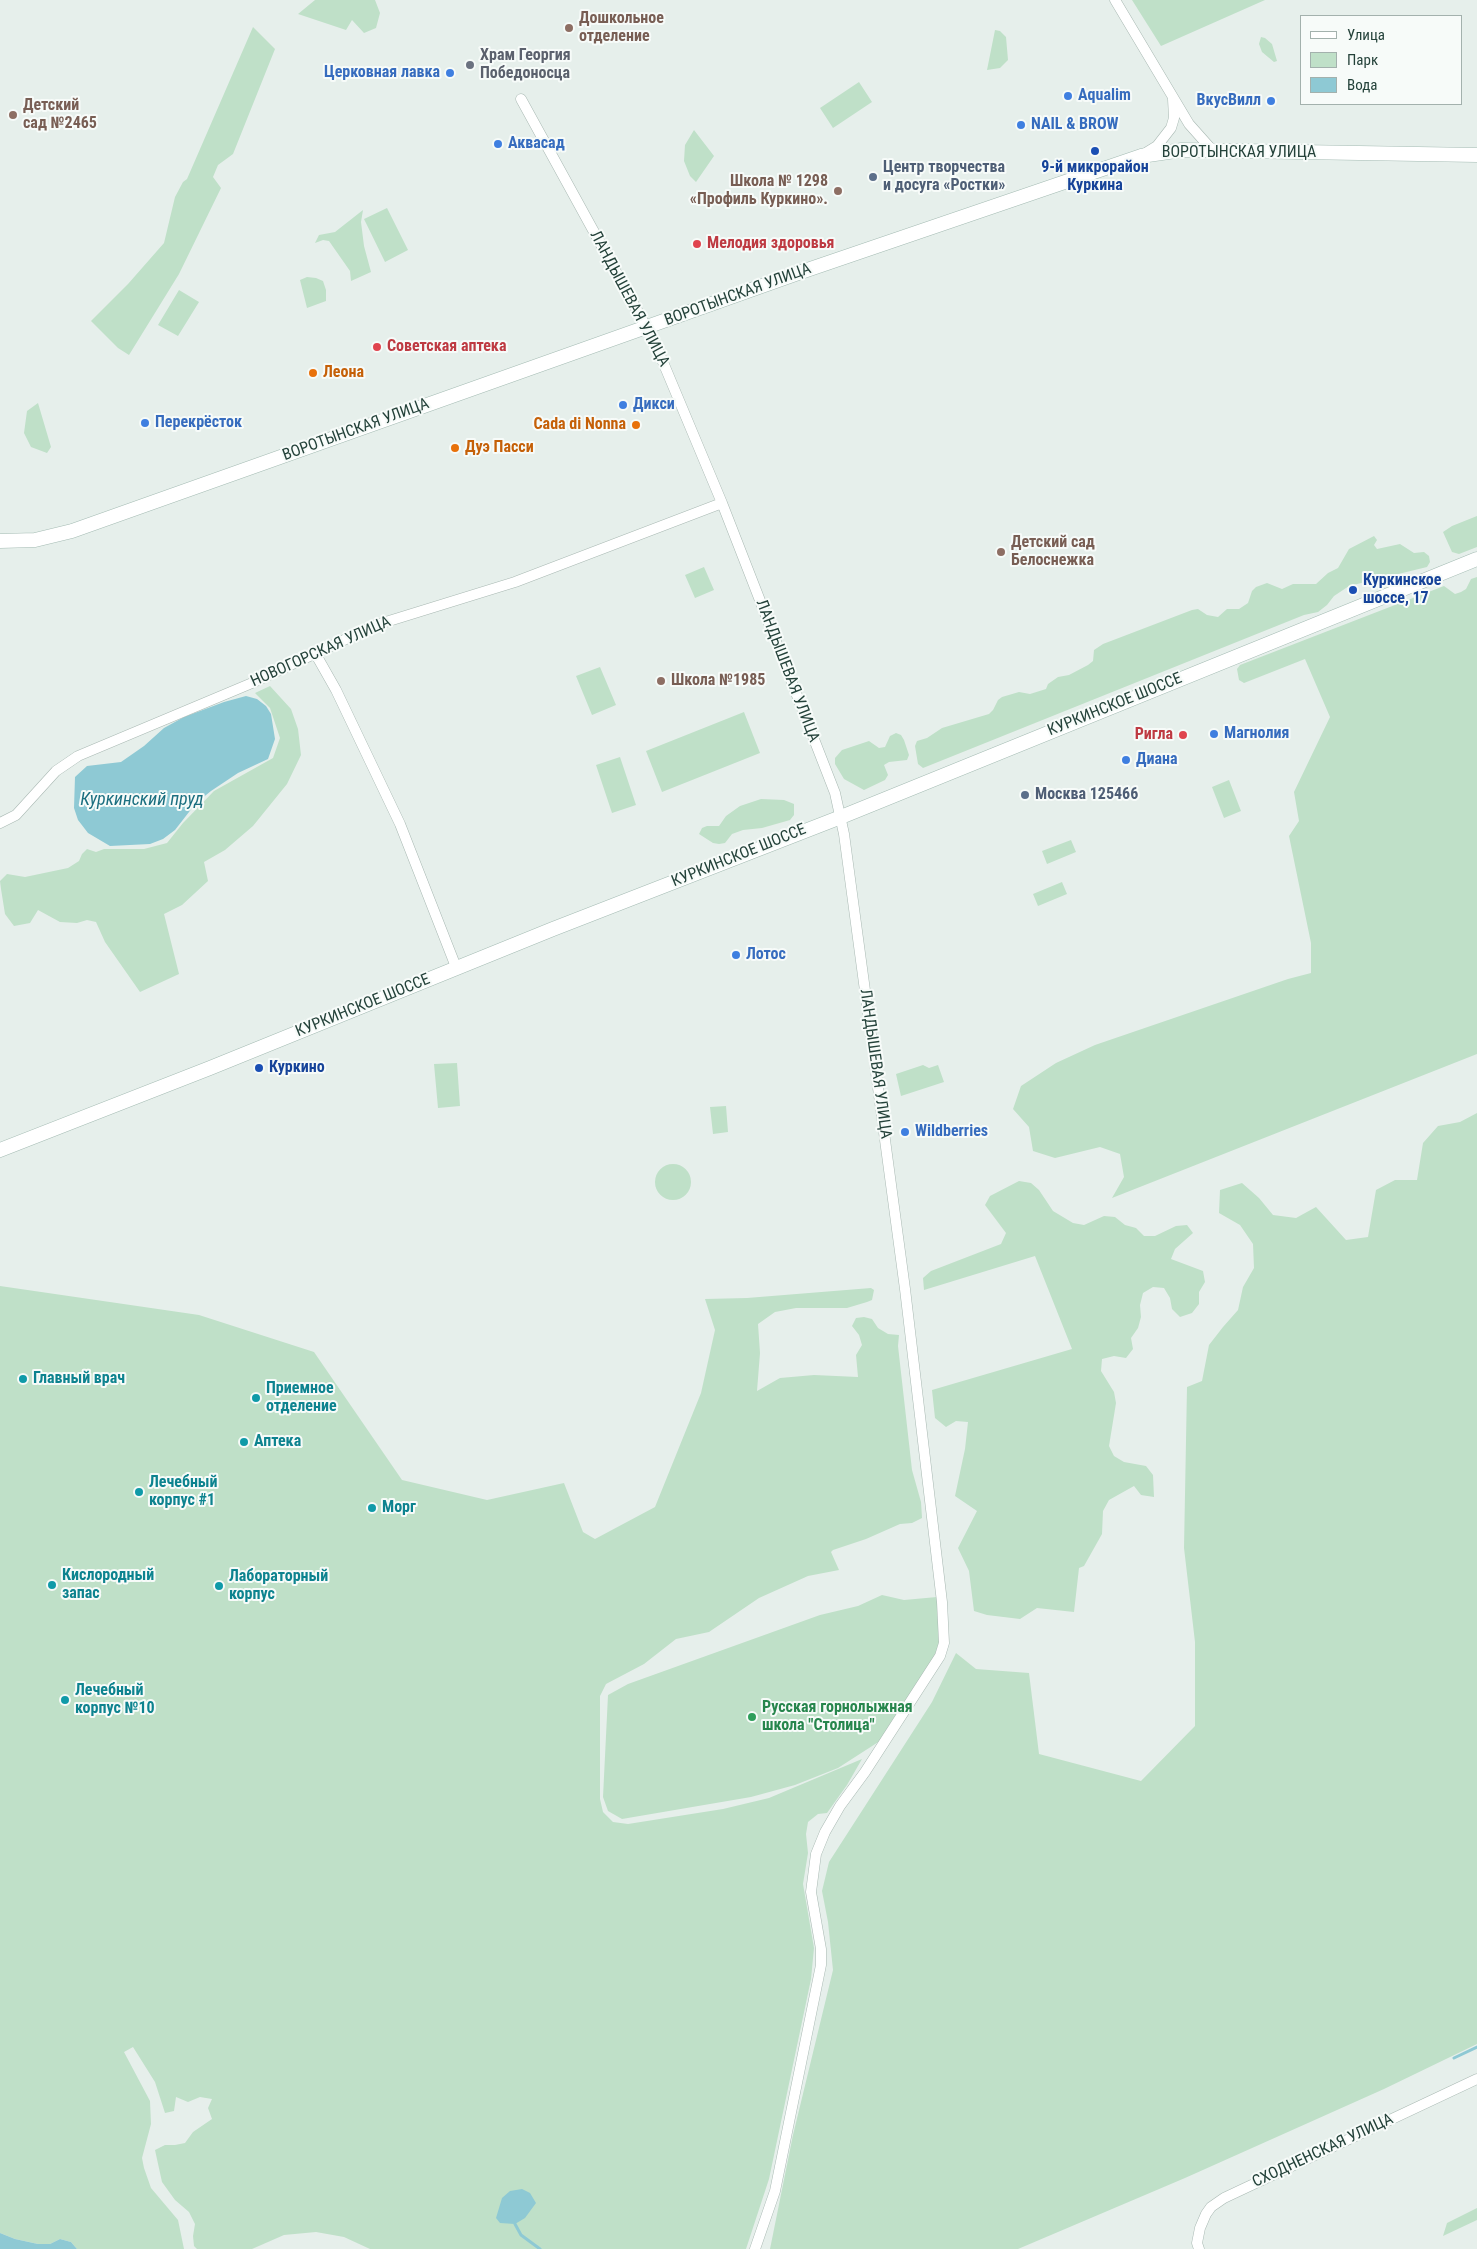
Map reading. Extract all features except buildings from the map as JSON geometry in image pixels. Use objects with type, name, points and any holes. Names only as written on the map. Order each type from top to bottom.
[{"type":"main road","name":"ВОРОТЫНСКАЯ УЛИЦА","points":[[0,541],[35,540],[72,531],[826,264],[1141,156],[1182,150],[1477,155]]},
{"type":"main road","name":"КУРКИНСКОЕ ШОССЕ","points":[[0,1150],[841,817],[1477,559]]},
{"type":"street","points":[[1115,0],[1189,124],[1213,151]]},
{"type":"street","points":[[1141,156],[1157,146],[1171,128],[1174,118],[1173,95]]},
{"type":"street","name":"ЛАНДЫШЕВАЯ УЛИЦА","points":[[521,100],[655,343],[722,503],[835,793],[841,817],[905,1289],[942,1602],[944,1643],[940,1656],[840,1806],[825,1832],[816,1854],[811,1892],[821,1949],[821,1965],[775,2191],[755,2249]]},
{"type":"street","name":"НОВОГОРСКАЯ УЛИЦА","points":[[0,823],[16,815],[56,771],[78,756],[252,683],[376,625],[515,582],[722,503]]},
{"type":"street","points":[[315,653],[336,690],[400,824],[456,968]]},
{"type":"street","name":"СХОДНЕНСКАЯ УЛИЦА","points":[[1199,2249],[1200,2228],[1206,2214],[1211,2207],[1224,2198],[1477,2079]]},
{"type":"green space","points":[[315,0],[375,0],[380,13],[376,28],[364,33],[352,20],[346,30],[298,14]]},
{"type":"green space","points":[[1132,0],[1265,0],[1161,46]]},
{"type":"green space","points":[[253,27],[275,49],[233,154],[218,165],[213,177],[221,188],[179,274],[129,355],[118,348],[91,321],[128,284],[164,243],[175,197],[183,182],[187,179]]},
{"type":"green space","points":[[995,30],[1000,31],[1006,37],[1008,60],[1000,68],[987,70]]},
{"type":"green space","points":[[1261,37],[1272,44],[1277,61],[1274,62],[1262,52],[1259,44]]},
{"type":"green space","points":[[859,82],[872,102],[833,128],[820,108]]},
{"type":"green space","points":[[694,130],[714,156],[696,182],[690,176],[684,161],[685,145]]},
{"type":"green space","points":[[387,208],[408,250],[385,262],[364,219]]},
{"type":"green space","points":[[363,210],[361,222],[364,246],[371,272],[351,281],[350,271],[329,241],[323,240],[315,243],[319,235],[335,232]]},
{"type":"green space","points":[[307,277],[323,281],[326,290],[326,301],[307,308],[300,280]]},
{"type":"green space","points":[[179,290],[199,302],[178,336],[158,325]]},
{"type":"green space","points":[[38,403],[51,447],[47,453],[31,447],[24,433],[27,411]]},
{"type":"green space","points":[[1477,516],[1477,547],[1459,554],[1452,552],[1443,532],[1452,526]]},
{"type":"green space","points":[[1374,536],[1377,540],[1374,545],[1377,549],[1400,544],[1414,553],[1424,552],[1429,556],[1430,562],[1427,567],[1349,586],[1334,596],[1318,612],[1304,615],[923,768],[918,764],[915,746],[917,741],[927,738],[942,728],[989,714],[1002,697],[1019,692],[1030,694],[1046,689],[1048,684],[1058,677],[1069,675],[1088,665],[1093,661],[1094,650],[1103,644],[1192,610],[1198,609],[1207,615],[1218,617],[1227,609],[1239,609],[1248,603],[1252,591],[1256,587],[1267,583],[1282,589],[1293,584],[1316,584],[1328,573],[1338,568],[1349,549]]},
{"type":"green space","points":[[704,567],[714,590],[695,598],[685,575]]},
{"type":"green space","points":[[1477,577],[1477,1054],[1112,1198],[1124,1177],[1120,1154],[1100,1147],[1055,1158],[1033,1151],[1029,1127],[1013,1109],[1021,1086],[1056,1063],[1095,1045],[1288,979],[1311,973],[1311,943],[1289,836],[1299,821],[1294,792],[1330,717],[1305,659],[1244,683],[1239,680],[1237,669],[1240,665],[1444,586],[1455,594],[1461,592],[1466,589],[1471,579]]},
{"type":"green space","points":[[600,667],[616,705],[592,715],[576,676]]},
{"type":"green space","points":[[270,686],[291,709],[298,729],[301,755],[287,784],[253,826],[225,850],[204,862],[208,881],[182,905],[164,914],[179,974],[140,992],[105,942],[96,922],[87,920],[77,923],[60,922],[38,910],[30,923],[14,926],[5,914],[1,889],[0,881],[7,874],[25,877],[68,868],[79,861],[87,849],[96,852],[104,849],[144,849],[167,843],[183,823],[214,791],[273,758],[280,738],[270,708],[255,693]]},
{"type":"green space","points":[[744,712],[760,753],[662,792],[646,751]]},
{"type":"green space","points":[[896,733],[901,735],[904,740],[909,755],[907,760],[889,762],[884,765],[888,775],[885,780],[864,790],[844,779],[835,764],[835,758],[842,750],[869,741],[879,748],[885,747],[890,736]]},
{"type":"green space","points":[[620,757],[636,805],[612,813],[596,765]]},
{"type":"green space","points":[[1229,780],[1241,811],[1224,818],[1212,787]]},
{"type":"green space","points":[[761,799],[784,800],[794,804],[794,815],[790,820],[732,834],[725,843],[713,843],[699,834],[702,828],[707,826],[719,826],[726,816],[740,806]]},
{"type":"green space","points":[[1071,840],[1076,852],[1047,864],[1042,851]]},
{"type":"green space","points":[[1062,882],[1067,894],[1038,906],[1033,894]]},
{"type":"green space","points":[[457,1063],[460,1106],[438,1108],[434,1064]]},
{"type":"green space","points":[[923,1065],[929,1068],[938,1065],[944,1082],[901,1096],[896,1074]]},
{"type":"green space","points":[[726,1106],[728,1132],[713,1134],[710,1107]]},
{"type":"green space","points":[[1477,1113],[1477,2044],[1384,2089],[1185,2178],[1018,2249],[770,2249],[793,2135],[833,1970],[828,1922],[822,1891],[829,1862],[932,1702],[956,1653],[976,1669],[1029,1673],[1039,1754],[1141,1781],[1195,1726],[1195,1642],[1184,1548],[1187,1387],[1202,1381],[1209,1345],[1238,1310],[1243,1287],[1254,1268],[1253,1244],[1240,1225],[1219,1213],[1220,1190],[1242,1183],[1259,1198],[1273,1215],[1296,1218],[1316,1207],[1346,1240],[1368,1237],[1376,1190],[1395,1180],[1417,1180],[1423,1143],[1438,1126],[1460,1122]]},
{"type":"green space","points":[[673,1164],[686,1169],[691,1182],[686,1195],[673,1200],[660,1195],[655,1182],[660,1169]]},
{"type":"green space","points":[[1019,1181],[1031,1183],[1039,1190],[1053,1211],[1073,1223],[1084,1225],[1104,1216],[1115,1217],[1125,1225],[1136,1228],[1144,1236],[1155,1236],[1176,1226],[1187,1225],[1193,1233],[1175,1249],[1171,1259],[1203,1271],[1205,1282],[1199,1292],[1199,1304],[1192,1313],[1180,1317],[1172,1309],[1170,1298],[1164,1288],[1153,1287],[1143,1293],[1140,1305],[1141,1317],[1138,1328],[1131,1338],[1133,1349],[1126,1358],[1114,1356],[1102,1359],[1101,1371],[1114,1392],[1116,1403],[1109,1446],[1114,1456],[1124,1462],[1146,1466],[1153,1475],[1154,1497],[1141,1495],[1134,1486],[1109,1500],[1103,1511],[1102,1534],[1084,1566],[1079,1568],[1074,1612],[1037,1608],[1020,1619],[987,1615],[974,1611],[969,1571],[958,1548],[977,1511],[955,1496],[965,1449],[968,1422],[956,1421],[946,1427],[935,1418],[932,1390],[1072,1349],[1035,1256],[924,1290],[923,1278],[931,1271],[1001,1244],[1006,1233],[985,1205],[990,1196]]},
{"type":"green space","points":[[0,1286],[199,1315],[314,1352],[402,1480],[487,1500],[564,1483],[583,1532],[595,1539],[655,1507],[701,1393],[715,1330],[705,1299],[747,1298],[871,1288],[874,1290],[872,1300],[847,1308],[796,1308],[775,1312],[758,1324],[760,1353],[757,1391],[780,1378],[814,1375],[858,1377],[856,1355],[862,1345],[859,1335],[852,1326],[856,1318],[872,1319],[878,1328],[888,1334],[899,1335],[898,1346],[912,1470],[921,1502],[922,1518],[912,1523],[900,1524],[866,1539],[833,1550],[831,1552],[839,1570],[808,1576],[759,1598],[709,1632],[676,1639],[644,1664],[606,1684],[600,1696],[600,1799],[603,1812],[613,1822],[628,1824],[723,1809],[769,1798],[862,1759],[847,1785],[827,1813],[818,1814],[808,1822],[806,1834],[808,1853],[803,1884],[814,1948],[811,1979],[769,2179],[746,2249],[370,2249],[344,2237],[316,2232],[284,2235],[252,2249],[197,2249],[194,2246],[193,2236],[195,2224],[189,2212],[175,2200],[162,2182],[155,2150],[165,2145],[185,2143],[193,2132],[212,2119],[208,2108],[212,2099],[200,2097],[188,2102],[176,2097],[174,2111],[165,2113],[155,2082],[133,2047],[124,2052],[150,2101],[151,2124],[142,2158],[144,2168],[151,2188],[178,2220],[184,2249],[77,2249],[71,2242],[60,2239],[50,2244],[38,2244],[15,2239],[0,2233]]},
{"type":"green space","name":"Русская горнолыжная школа \"Столица\"","points":[[882,1595],[904,1600],[937,1597],[939,1642],[935,1656],[883,1739],[838,1768],[795,1785],[751,1797],[622,1819],[608,1811],[603,1797],[608,1695],[628,1684],[820,1615],[858,1606]]},
{"type":"green space","points":[[1477,2208],[1477,2220],[1443,2236],[1447,2223]]},
{"type":"water","name":"Куркинский пруд","points":[[246,696],[257,699],[266,706],[271,714],[275,739],[268,759],[238,773],[211,791],[196,803],[175,830],[163,839],[150,844],[110,846],[88,833],[78,820],[74,808],[75,777],[87,766],[121,762],[144,746],[164,728],[184,717]]},
{"type":"water","points":[[522,2189],[530,2193],[536,2203],[525,2218],[515,2224],[500,2223],[496,2218],[502,2198],[510,2191]]},
{"type":"water","points":[[0,2233],[15,2239],[38,2244],[50,2244],[60,2239],[71,2242],[77,2249],[0,2249]]},
{"type":"waterway","points":[[1454,2058],[1477,2047]]},
{"type":"waterway","points":[[515,2224],[521,2235],[540,2249]]},
{"type":"place","name":"Дошкольное отделение","points":[[569,28]]},
{"type":"place","name":"Храм Георгия Победоносца","points":[[470,65]]},
{"type":"place","name":"Церковная лавка","points":[[450,73]]},
{"type":"place","name":"Aqualim","points":[[1068,96]]},
{"type":"place","name":"ВкусВилл","points":[[1271,101]]},
{"type":"place","name":"Детский сад №2465","points":[[13,115]]},
{"type":"place","name":"NAIL & BROW","points":[[1021,125]]},
{"type":"place","name":"Аквасад","points":[[498,144]]},
{"type":"place","name":"9-й микрорайон Куркина","points":[[1095,151]]},
{"type":"place","name":"Центр творчества и досуга «Ростки»","points":[[873,177]]},
{"type":"place","name":"Школа № 1298 «Профиль Куркино».","points":[[838,191]]},
{"type":"place","name":"Мелодия здоровья","points":[[697,244]]},
{"type":"place","name":"Советская аптека","points":[[377,347]]},
{"type":"place","name":"Леона","points":[[313,373]]},
{"type":"place","name":"Дикси","points":[[623,405]]},
{"type":"place","name":"Перекрёсток","points":[[145,423]]},
{"type":"place","name":"Cada di Nonna","points":[[636,425]]},
{"type":"place","name":"Дуэ Пасси","points":[[455,448]]},
{"type":"place","name":"Детский сад Белоснежка","points":[[1001,552]]},
{"type":"place","name":"Куркинское шоссе, 17","points":[[1353,590]]},
{"type":"place","name":"Школа №1985","points":[[661,681]]},
{"type":"place","name":"Магнолия","points":[[1214,734]]},
{"type":"place","name":"Ригла","points":[[1183,735]]},
{"type":"place","name":"Диана","points":[[1126,760]]},
{"type":"place","name":"Москва 125466","points":[[1025,795]]},
{"type":"place","name":"Лотос","points":[[736,955]]},
{"type":"place","name":"Куркино","points":[[259,1068]]},
{"type":"place","name":"Wildberries","points":[[905,1132]]},
{"type":"place","name":"Главный врач","points":[[23,1379]]},
{"type":"place","name":"Приемное отделение","points":[[256,1398]]},
{"type":"place","name":"Аптека","points":[[244,1442]]},
{"type":"place","name":"Лечебный корпус #1","points":[[139,1492]]},
{"type":"place","name":"Морг","points":[[372,1508]]},
{"type":"place","name":"Кислородный запас","points":[[52,1585]]},
{"type":"place","name":"Лабораторный корпус","points":[[219,1586]]},
{"type":"place","name":"Лечебный корпус №10","points":[[65,1700]]},
{"type":"place","name":"Русская горнолыжная школа \"Столица\"","points":[[752,1717]]}]
